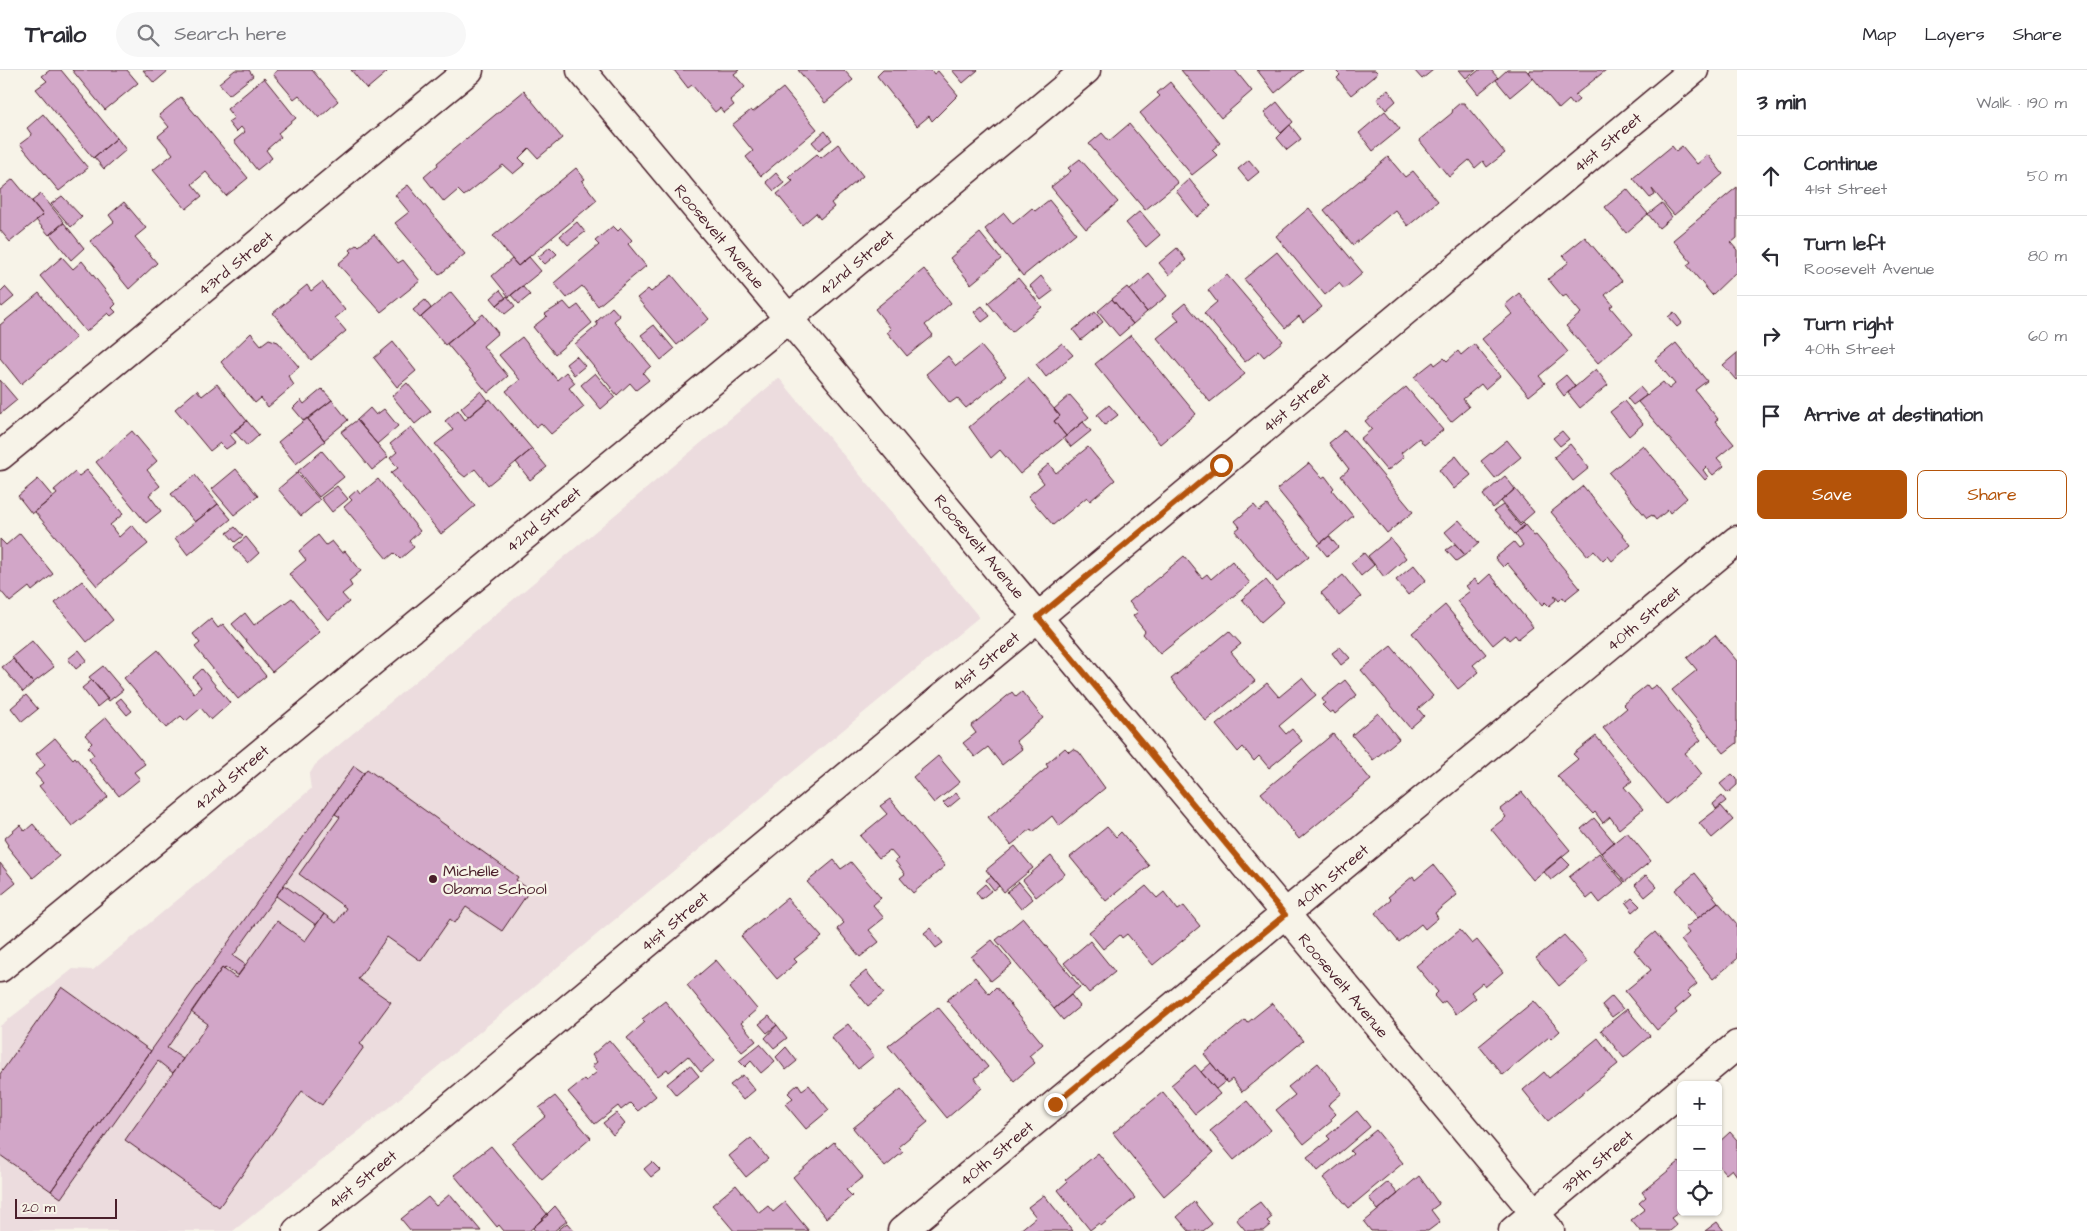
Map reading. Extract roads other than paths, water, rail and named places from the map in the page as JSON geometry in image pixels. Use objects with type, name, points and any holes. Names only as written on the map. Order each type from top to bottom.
[{"type":"street","name":"43rd Street","points":[[0,456],[469,70]]},
{"type":"street","name":"Roosevelt Avenue","points":[[581,70],[1543,1222]]},
{"type":"street","name":"42nd Street","points":[[0,968],[789,318],[1086,70]]},
{"type":"street","name":"41st Street","points":[[297,1231],[410,1141],[1694,70]]},
{"type":"street","name":"40th Street","points":[[902,1231],[1737,540]]},
{"type":"street","points":[[1694,1081],[1737,1045]]},
{"type":"street","name":"39th Street","points":[[1513,1231],[1543,1222],[1677,1096]]},
{"type":"place","name":"Michelle Obama School","points":[[433,879]]}]
